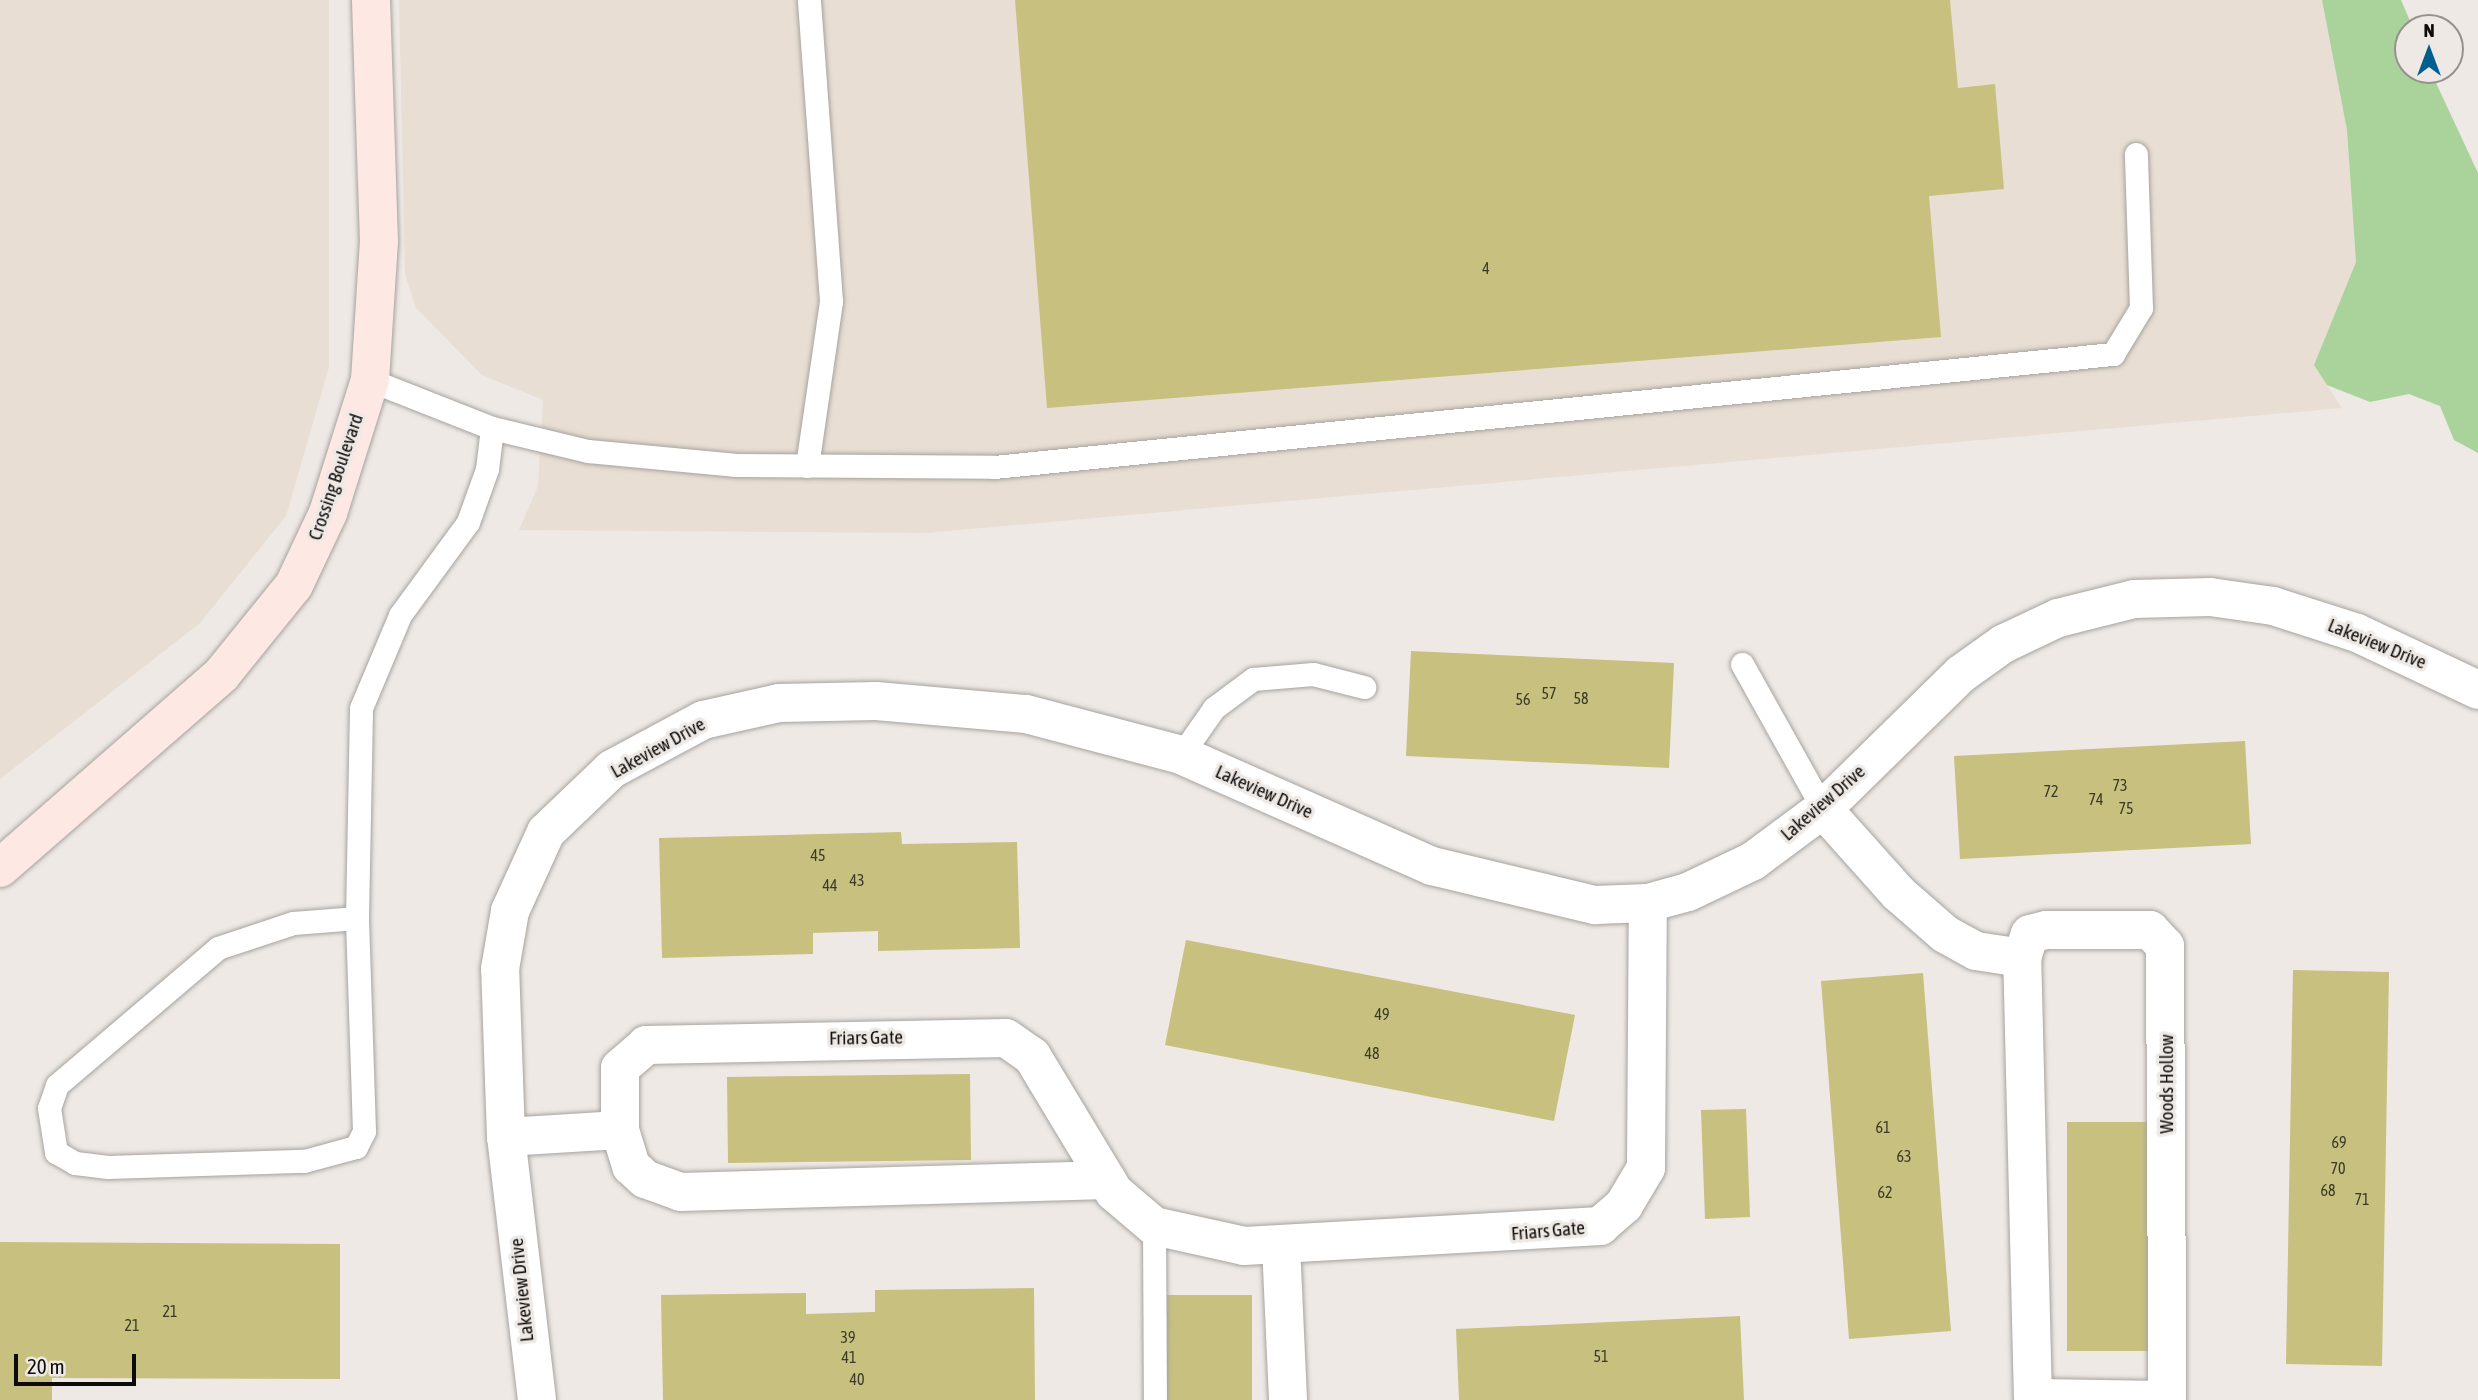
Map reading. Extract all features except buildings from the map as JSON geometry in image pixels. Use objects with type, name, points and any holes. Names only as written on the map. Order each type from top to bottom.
[{"type":"street","name":"Crossing Boulevard","points":[[0,868],[222,674],[294,585],[328,513],[370,380],[379,242],[371,0]]},
{"type":"street","name":"Lakeview Drive","points":[[537,1400],[506,1137],[500,969],[510,911],[546,832],[612,769],[703,720],[779,704],[876,701],[1026,714],[1181,755],[1432,866],[1595,905],[1648,903],[1753,862],[1823,808],[1961,674],[2003,645],[2058,618],[2134,599],[2210,597],[2273,606],[2357,633],[2478,690]]},
{"type":"street","points":[[1823,808],[1898,893],[1945,934],[1976,951],[2022,958]]},
{"type":"street","name":"Friars Gate","points":[[1107,1180],[681,1192],[645,1179],[631,1166],[620,1130],[621,1068],[646,1045],[1006,1038],[1032,1056],[1125,1205],[1154,1226],[1220,1242],[1281,1245],[1562,1232],[1612,1217],[1639,1186],[1649,1145],[1648,903]]},
{"type":"street","name":"Woods Hollow","points":[[2033,1395],[2022,958],[2026,939],[2037,931],[2150,930],[2163,940],[2167,1396]]},
{"type":"street","points":[[506,1137],[620,1130]]},
{"type":"street","points":[[1281,1245],[1288,1400]]},
{"type":"lane","points":[[807,466],[831,301],[809,0]]},
{"type":"lane","points":[[370,380],[492,428],[587,451],[807,466],[994,467],[2113,354],[2141,308],[2136,154]]},
{"type":"lane","points":[[357,918],[293,923],[218,948],[57,1085],[49,1108],[56,1152],[75,1163],[108,1167],[304,1161],[356,1147],[364,1131],[357,918],[361,708],[400,615],[468,522],[487,469],[492,428]]},
{"type":"lane","points":[[1742,664],[1823,808]]},
{"type":"lane","points":[[1181,755],[1214,708],[1254,679],[1313,674],[1364,687]]},
{"type":"lane","points":[[1154,1226],[1155,1400]]},
{"type":"lane","name":"Woods Hollow","points":[[2033,1395],[2167,1396]]},
{"type":"shaded area","points":[[0,0],[329,0],[329,367],[286,516],[200,623],[0,779]]},
{"type":"shaded area","points":[[399,0],[2322,0],[2347,130],[2356,262],[2314,365],[2342,408],[924,533],[519,530],[538,486],[543,400],[482,375],[416,308],[405,274]]},
{"type":"shaded area","points":[[2322,0],[2401,0],[2407,14],[2394,14],[2394,84],[2437,84],[2478,173],[2478,453],[2454,440],[2440,406],[2409,394],[2370,402],[2327,385],[2314,365],[2356,262],[2347,130]]}]
